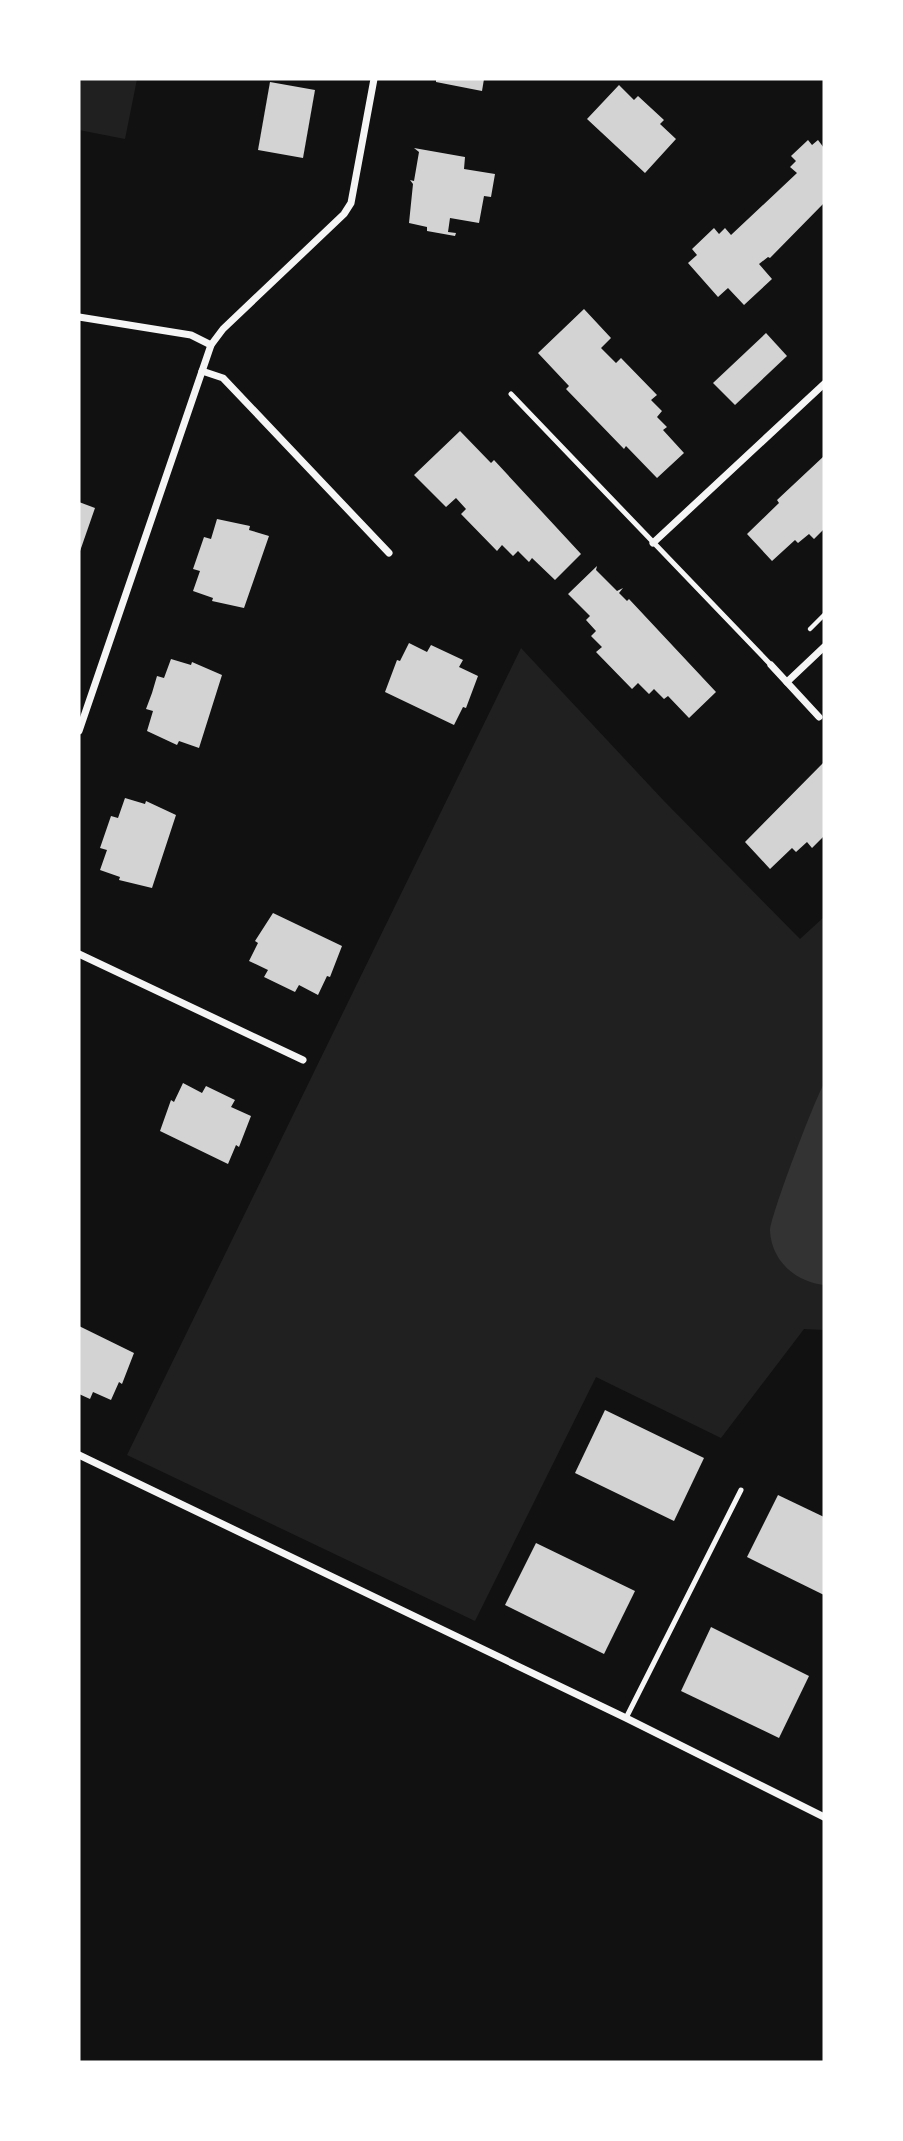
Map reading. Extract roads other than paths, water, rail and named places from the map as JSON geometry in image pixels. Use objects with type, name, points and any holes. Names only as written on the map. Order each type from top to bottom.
[{"type":"street","points":[[79,731],[211,345],[223,329],[344,214],[351,203],[374,79]]},
{"type":"street","points":[[79,317],[191,335],[211,345]]},
{"type":"street","points":[[202,371],[223,378],[389,552]]},
{"type":"street","points":[[653,543],[824,384]]},
{"type":"street","points":[[787,682],[824,647]]},
{"type":"street","points":[[771,665],[820,718]]},
{"type":"street","points":[[79,954],[303,1060]]},
{"type":"street","points":[[79,1455],[626,1718],[824,1817]]},
{"type":"lane","points":[[511,394],[771,665]]},
{"type":"lane","points":[[626,1718],[741,1490]]}]
